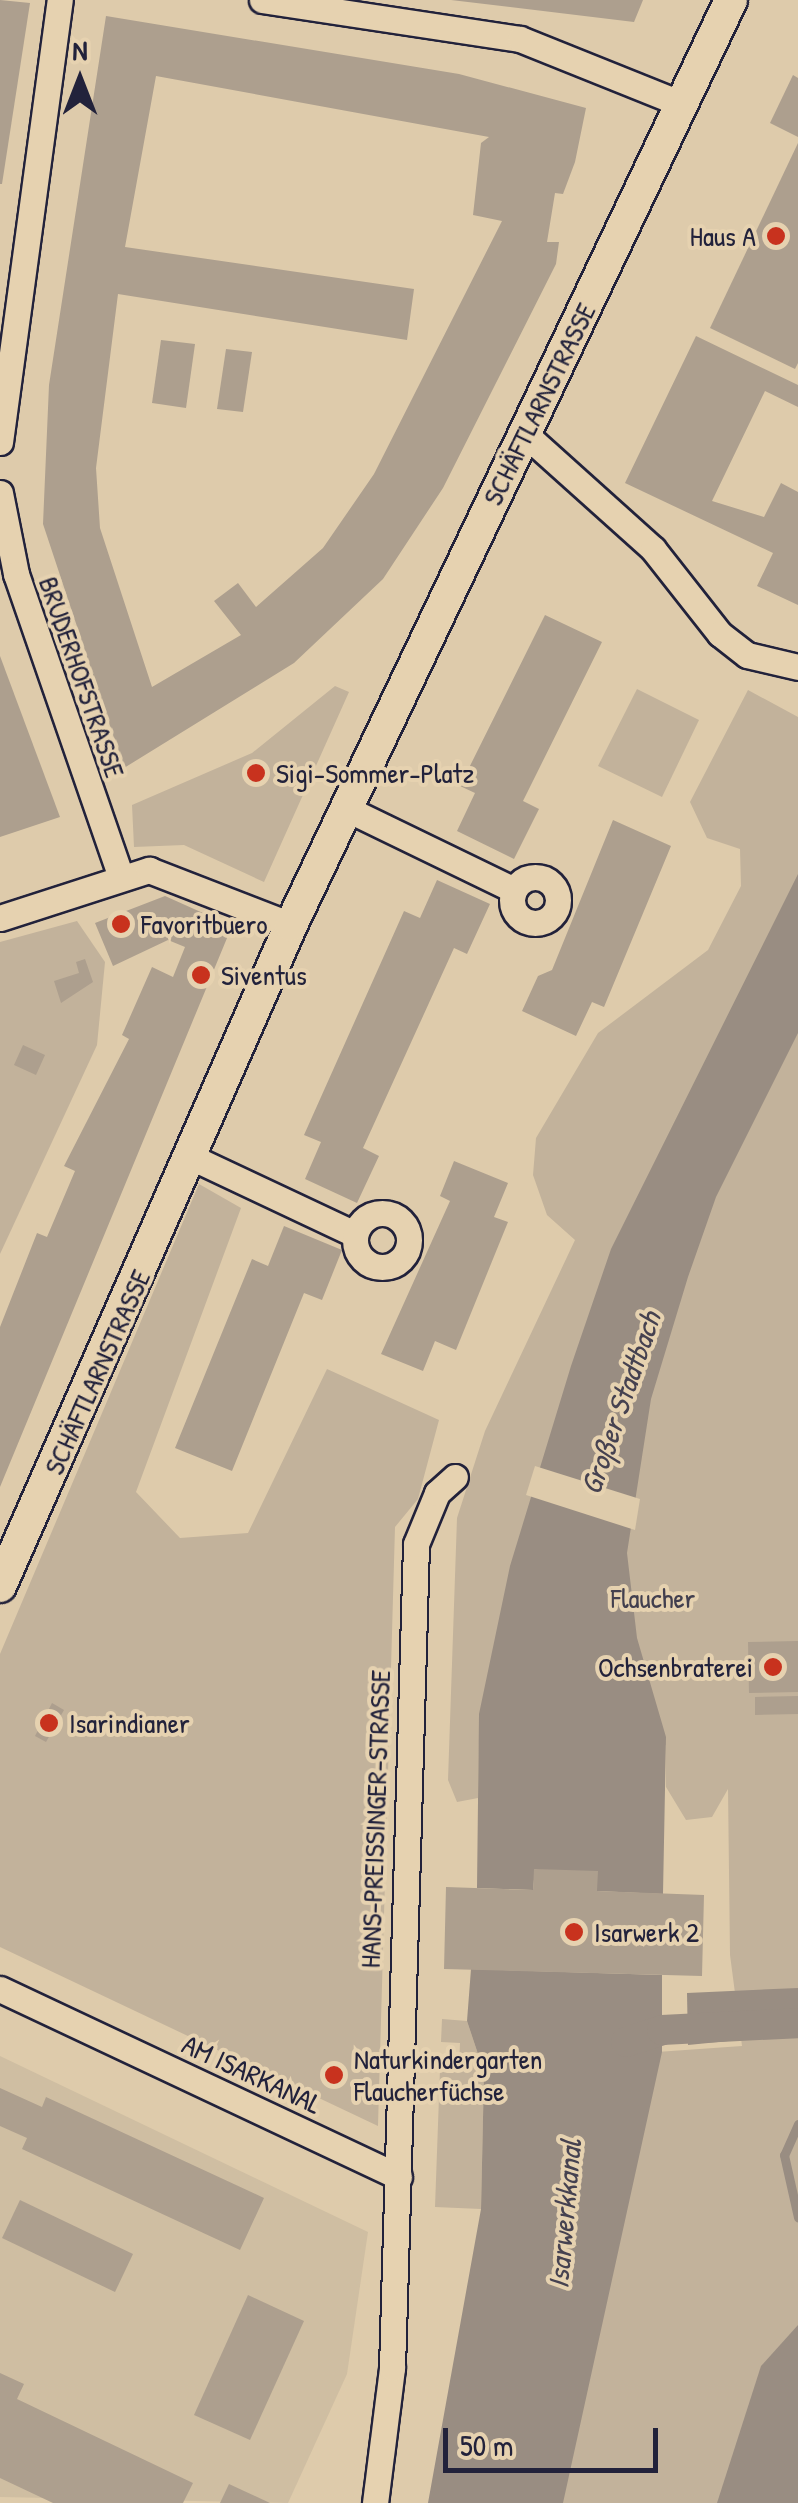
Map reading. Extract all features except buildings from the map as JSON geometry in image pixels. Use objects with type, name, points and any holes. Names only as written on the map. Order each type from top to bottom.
[{"type":"street","points":[[0,442],[60,0]]},
{"type":"street","points":[[262,0],[396,11],[520,39],[682,104]]},
{"type":"street","name":"SCHÄFTLARNSTRASSE","points":[[0,1586],[345,808],[732,0]]},
{"type":"street","points":[[524,434],[653,549],[720,634],[747,655],[798,667]]},
{"type":"street","name":"BRUDERHOFSTRASSE","points":[[0,493],[32,625],[121,877]]},
{"type":"street","points":[[345,808],[514,890]]},
{"type":"street","points":[[0,918],[121,877],[170,872],[291,925]]},
{"type":"street","points":[[191,1156],[355,1234]]},
{"type":"street","name":"HANS-PREISSINGER-STRASSE","points":[[398,2177],[416,1544],[437,1493],[456,1477]]},
{"type":"street","name":"AM ISARKANAL","points":[[0,1989],[398,2177]]},
{"type":"street","points":[[375,2503],[392,2368],[398,2177]]},
{"type":"shaded area","points":[[0,2056],[368,2232],[347,2374],[288,2503],[0,2497]]},
{"type":"green space","name":"Sigi-Sommer-Platz","points":[[335,686],[349,692],[264,882],[184,845],[134,847],[132,805],[252,753]]},
{"type":"green space","points":[[637,689],[699,720],[662,797],[598,766]]},
{"type":"green space","name":"Flaucher","points":[[748,690],[798,717],[798,2503],[428,2503],[629,2187],[657,2052],[742,2046],[730,1955],[728,1789],[712,1817],[686,1820],[666,1787],[666,1745],[479,1740],[478,1798],[457,1802],[448,1780],[457,1518],[485,1431],[575,1240],[547,1215],[533,1175],[536,1138],[598,1033],[708,950],[741,886],[740,849],[707,838],[690,802]]},
{"type":"green space","points":[[77,921],[105,962],[97,1045],[0,1254],[0,942]]},
{"type":"green space","points":[[199,1184],[241,1208],[136,1492],[180,1538],[248,1533],[327,1369],[439,1420],[418,1499],[395,1527],[378,2126],[0,1947],[0,1654]]},
{"type":"green space","points":[[442,2019],[467,2021],[484,2072],[481,2209],[435,2207],[440,2069],[459,2069],[460,2043],[441,2042]]},
{"type":"water","name":"Großer Stadtbach","points":[[798,874],[798,1033],[716,1197],[688,1277],[651,1399],[627,1553],[637,1638],[666,1737],[663,1894],[597,1891],[535,1869],[533,1890],[477,1888],[479,1714],[510,1566],[571,1366],[611,1249]]},
{"type":"water","name":"Isarwerkkanal","points":[[471,1969],[662,1975],[662,2052],[563,2503],[428,2503],[481,2209],[484,2072],[467,2021]]},
{"type":"water","points":[[798,1988],[798,2034],[688,2045],[687,1993]]},
{"type":"water","points":[[798,2325],[798,2503],[717,2503],[761,2366]]},
{"type":"pier","points":[[535,1466],[640,1499],[635,1530],[526,1495]]},
{"type":"waterway","points":[[626,2042],[662,2030],[798,2023]]},
{"type":"waterway","points":[[798,2124],[784,2155],[798,2217]]},
{"type":"place","name":"Haus A","points":[[776,236]]},
{"type":"place","name":"Sigi-Sommer-Platz","points":[[256,773]]},
{"type":"place","name":"Favoritbuero","points":[[121,924]]},
{"type":"place","name":"Siventus","points":[[201,975]]},
{"type":"place","name":"Ochsenbraterei","points":[[773,1667]]},
{"type":"place","name":"Isarindianer","points":[[49,1723]]},
{"type":"place","name":"Isarwerk 2","points":[[574,1932]]},
{"type":"place","name":"Naturkindergarten Flaucherfüchse","points":[[334,2075]]}]
